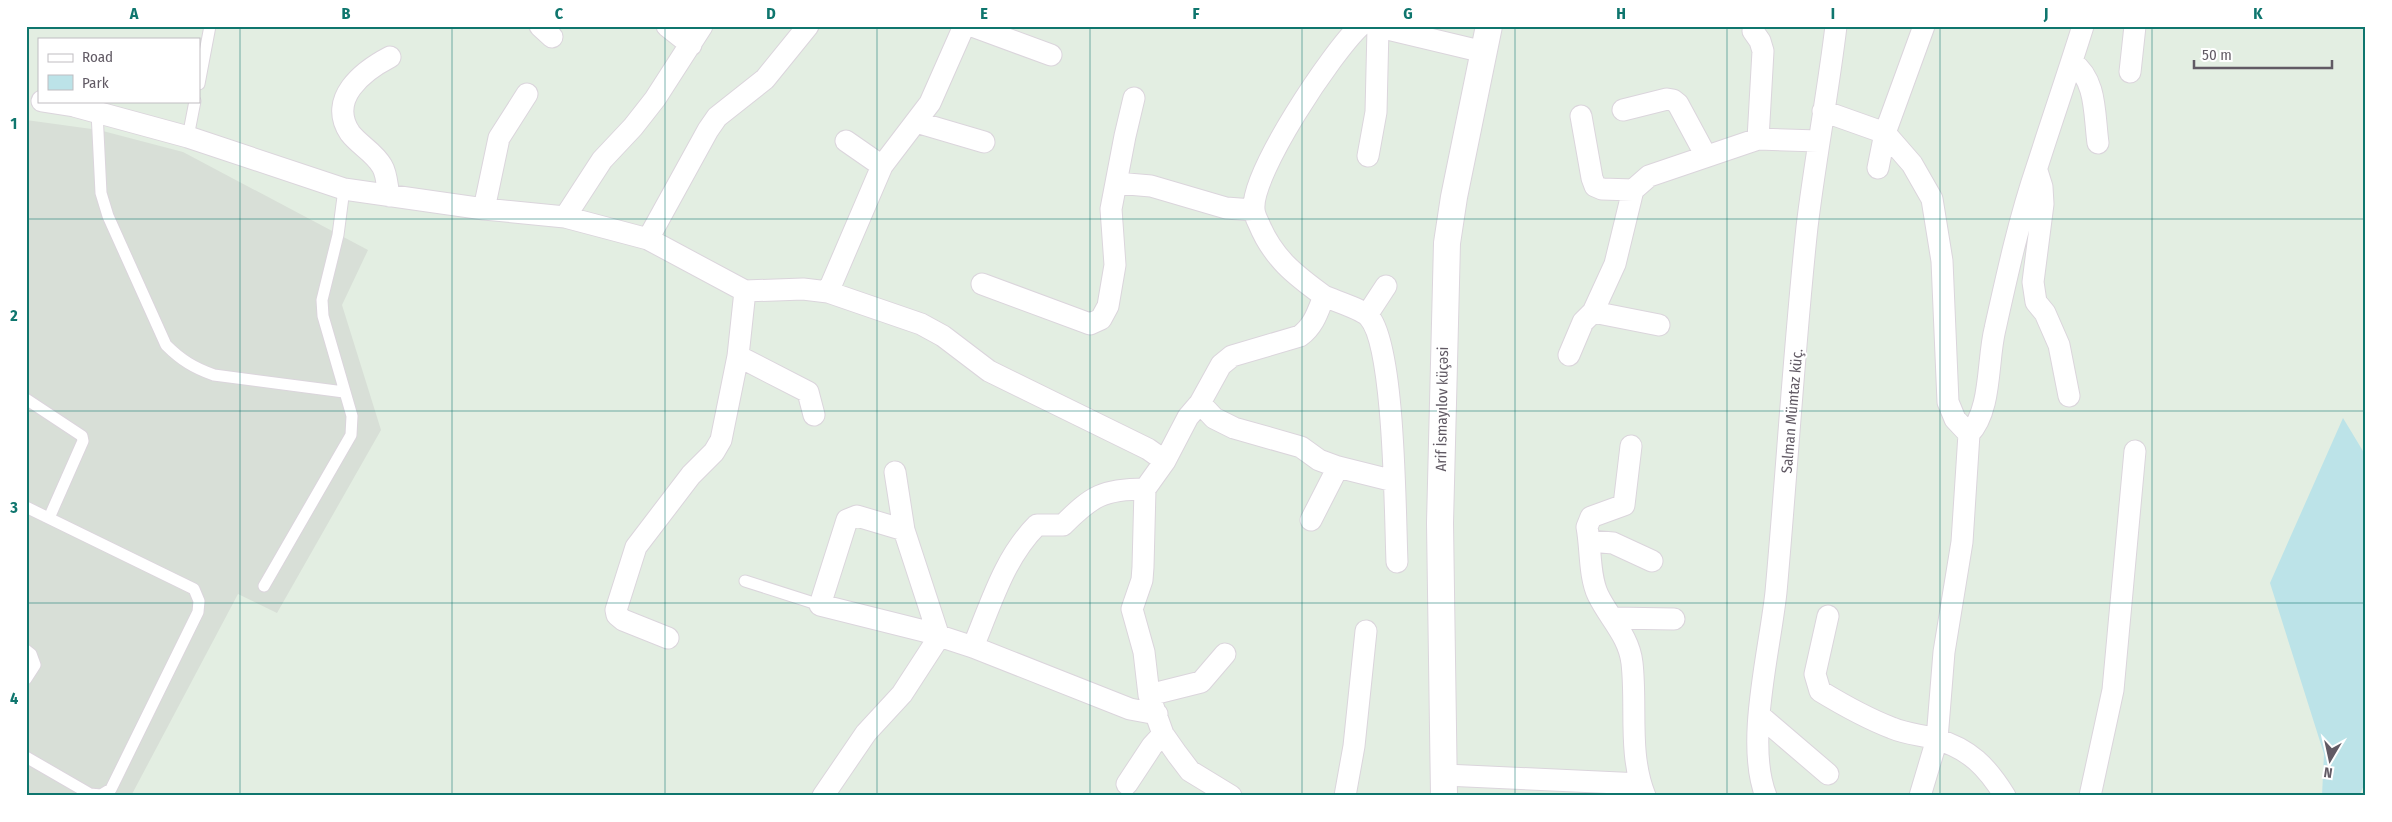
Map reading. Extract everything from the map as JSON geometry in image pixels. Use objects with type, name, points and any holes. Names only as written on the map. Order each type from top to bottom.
[{"type":"street","points":[[668,26],[691,44]]},
{"type":"street","points":[[565,217],[602,160],[633,127],[702,26]]},
{"type":"street","points":[[648,239],[717,117],[765,79],[801,38],[808,26]]},
{"type":"street","points":[[828,292],[882,166],[930,103],[964,26]]},
{"type":"street","points":[[972,26],[1051,55]]},
{"type":"street","name":"Arif İsmayılov küçəsi","points":[[1444,786],[1440,532],[1442,396],[1448,243],[1454,197],[1489,26]]},
{"type":"street","name":"Salman Mümtaz küç.","points":[[1766,796],[1760,782],[1758,756],[1760,715],[1773,624],[1807,228],[1836,26]]},
{"type":"street","points":[[1878,168],[1885,133],[1924,26]]},
{"type":"street","points":[[1920,796],[1937,740],[1944,652],[1962,542],[1969,434],[1977,425],[1983,410],[1993,334],[2013,248],[2036,168],[2083,26]]},
{"type":"street","points":[[2130,72],[2135,26]]},
{"type":"street","points":[[1368,156],[1376,112],[1371,27]]},
{"type":"street","points":[[1397,562],[1393,445],[1382,351],[1375,326],[1367,315],[1324,296],[1290,270],[1266,242],[1253,210],[1257,191],[1287,128],[1328,64],[1346,40],[1371,27],[1484,52]]},
{"type":"street","points":[[1752,31],[1760,41],[1763,51],[1758,138]]},
{"type":"street","points":[[388,196],[383,167],[351,134],[342,113],[344,98],[353,83],[370,67],[390,57]]},
{"type":"street","points":[[2072,62],[2083,70],[2091,88],[2098,143]]},
{"type":"street","points":[[484,209],[499,138],[527,94]]},
{"type":"street","points":[[982,284],[1090,324],[1101,319],[1108,306],[1115,265],[1111,209],[1134,98]]},
{"type":"street","points":[[1623,110],[1667,99],[1673,100],[1678,104],[1706,156]]},
{"type":"street","points":[[52,102],[75,104],[96,112],[188,137],[344,189],[484,209],[565,217],[648,239],[745,291],[803,289],[828,292],[921,324],[943,336],[989,371],[1148,449],[1165,461]]},
{"type":"street","points":[[1823,111],[1885,133],[1912,164],[1932,200],[1942,261],[1948,402],[1955,419],[1969,434]]},
{"type":"street","points":[[1582,116],[1592,178],[1596,186],[1633,190]]},
{"type":"street","points":[[916,122],[984,142]]},
{"type":"street","points":[[1569,355],[1583,322],[1594,312],[1615,264],[1633,190],[1649,176],[1758,138],[1818,141]]},
{"type":"street","points":[[846,141],[882,166]]},
{"type":"street","points":[[2036,168],[2042,188],[2043,204],[2033,282],[2036,302],[2045,313],[2059,345],[2069,396]]},
{"type":"street","points":[[1116,183],[1151,186],[1226,208],[1253,210]]},
{"type":"street","points":[[1367,315],[1386,286]]},
{"type":"street","points":[[668,638],[622,620],[617,615],[616,610],[636,547],[691,474],[714,452],[721,440],[738,356],[745,291]]},
{"type":"street","points":[[1127,784],[1152,746],[1156,714],[1144,652],[1132,609],[1142,580],[1145,489],[1165,461],[1188,417],[1200,403],[1221,365],[1232,356],[1300,336],[1309,330],[1324,296]]},
{"type":"street","points":[[1594,312],[1659,325]]},
{"type":"street","points":[[738,356],[808,392],[814,415]]},
{"type":"street","points":[[1200,403],[1214,418],[1234,428],[1301,447],[1319,460],[1338,467],[1394,481]]},
{"type":"street","points":[[1444,786],[1643,790],[1633,722],[1632,662],[1626,640],[1598,594],[1588,527],[1591,517],[1624,505],[1631,446]]},
{"type":"street","points":[[2090,796],[2113,690],[2135,451]]},
{"type":"street","points":[[1311,520],[1338,467]]},
{"type":"street","points":[[895,472],[904,530],[939,637]]},
{"type":"street","points":[[972,647],[1008,562],[1024,538],[1038,525],[1063,525],[1086,502],[1108,493],[1124,489],[1145,489]]},
{"type":"street","points":[[904,530],[856,516],[847,520],[820,605],[972,647],[1130,709],[1156,714],[1201,682],[1225,654]]},
{"type":"street","points":[[1590,541],[1613,543],[1652,561]]},
{"type":"street","points":[[1828,616],[1815,674],[1820,691],[1847,708],[1893,729],[1962,748],[1990,772],[2005,796]]},
{"type":"street","points":[[1613,618],[1674,619]]},
{"type":"street","points":[[1345,796],[1354,746],[1366,631]]},
{"type":"street","points":[[823,796],[866,733],[902,694],[939,637]]},
{"type":"street","points":[[1156,714],[1190,771],[1231,796]]},
{"type":"street","points":[[1760,715],[1828,774]]},
{"type":"lane","points":[[200,79],[210,26]]},
{"type":"lane","points":[[188,137],[195,102]]},
{"type":"lane","points":[[96,112],[101,193],[108,216],[166,345],[179,359],[196,369],[214,375],[344,392]]},
{"type":"lane","points":[[264,586],[351,435],[352,416],[323,316],[322,300],[338,235],[344,189]]},
{"type":"lane","points":[[26,399],[78,431],[83,441],[49,518]]},
{"type":"lane","points":[[26,507],[194,589],[199,601],[198,612],[111,788],[101,795],[90,794],[26,757]]},
{"type":"lane","points":[[745,581],[820,605]]},
{"type":"lane","points":[[26,650],[31,654],[34,665],[26,679]]},
{"type":"shaded area","points":[[26,120],[99,130],[183,152],[368,250],[342,305],[381,430],[277,613],[238,594],[131,796],[26,796]]},
{"type":"green space","points":[[2343,418],[2366,456],[2366,781],[2359,796],[2322,796],[2324,754],[2270,583]]}]
